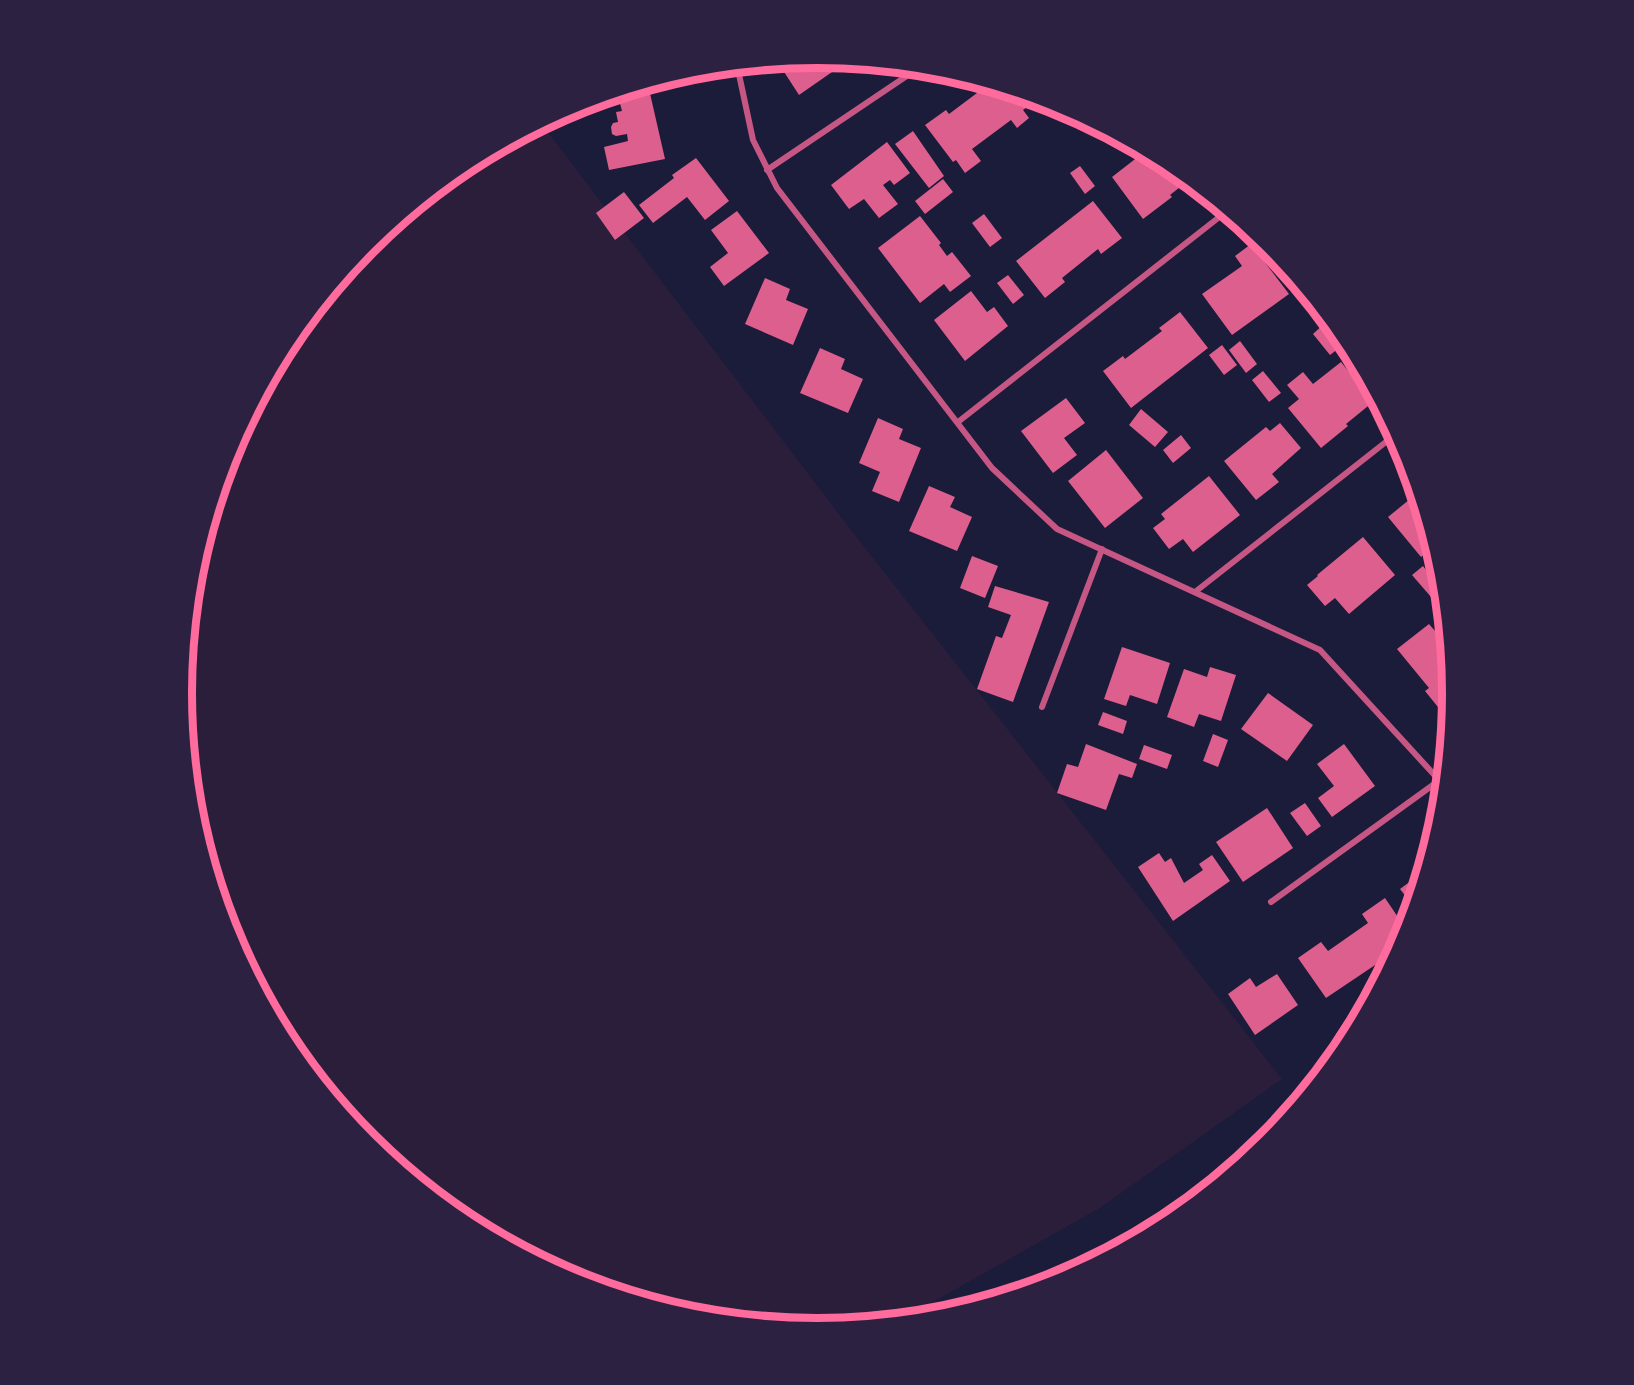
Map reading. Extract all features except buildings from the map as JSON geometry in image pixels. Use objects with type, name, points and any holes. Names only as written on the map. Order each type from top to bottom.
[{"type":"street","points":[[739,73],[753,140],[777,188],[992,468],[1057,529],[1320,650],[1437,773]]},
{"type":"street","points":[[767,170],[909,75]]},
{"type":"street","points":[[958,422],[1221,216]]},
{"type":"street","points":[[1195,592],[1388,440]]},
{"type":"street","points":[[1042,708],[1102,549]]},
{"type":"street","points":[[1271,902],[1435,783]]},
{"type":"shaded area","points":[[546,130],[848,526],[1282,1079],[1100,1208],[923,1308],[858,1316],[817,1318],[735,1312],[655,1296],[578,1270],[541,1253],[504,1234],[437,1188],[405,1162],[347,1105],[297,1040],[276,1005],[256,969],[225,893],[213,854],[197,774],[193,733],[193,652],[197,611],[213,531],[225,492],[256,416],[297,345],[321,312],[347,280],[405,223],[470,173],[504,151]]}]
